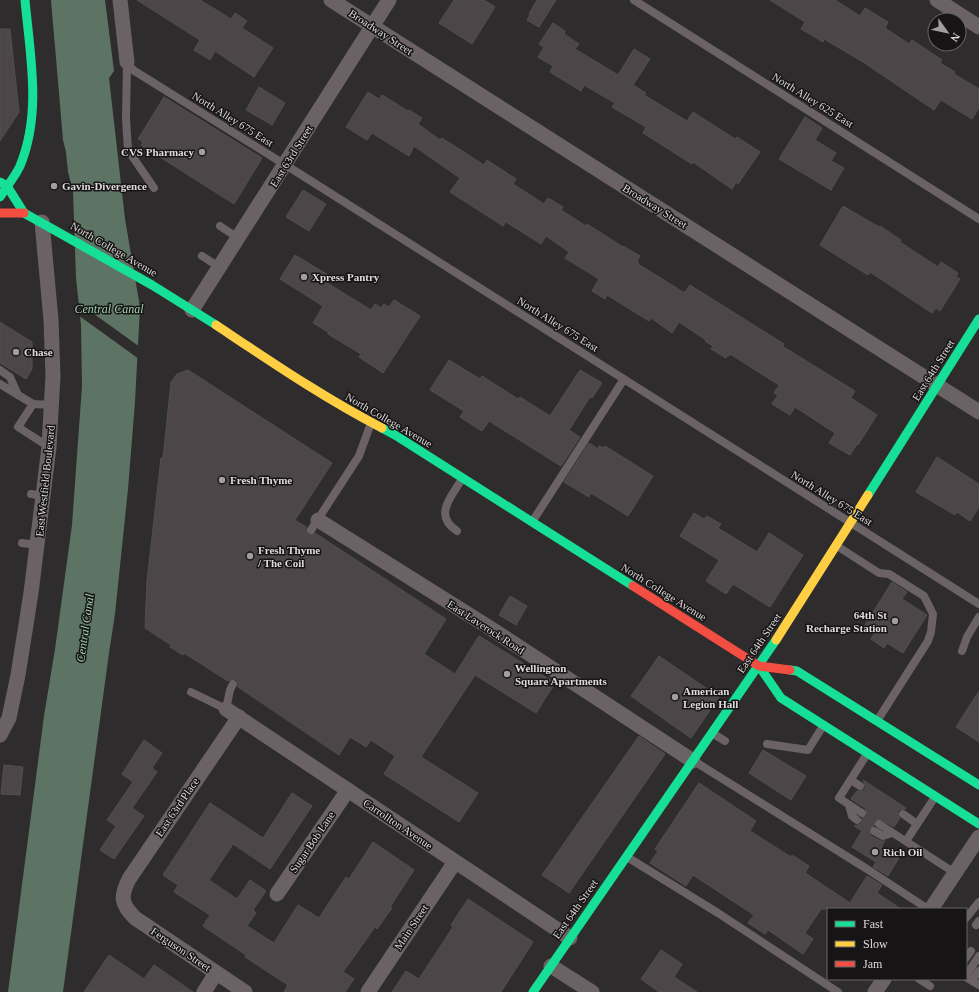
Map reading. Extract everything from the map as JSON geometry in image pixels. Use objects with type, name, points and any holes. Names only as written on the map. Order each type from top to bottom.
[{"type":"main road","points":[[0,197],[3,184],[19,168],[26,150],[32,124],[34,93],[25,0]]},
{"type":"main road","points":[[3,184],[24,213]]},
{"type":"main road","name":"North College Avenue","points":[[0,213],[24,213],[42,222],[152,285],[345,410],[395,435],[759,666],[781,698],[979,824]]},
{"type":"main road","name":"East 64th Street","points":[[533,992],[759,666],[979,319]]},
{"type":"main road","name":"North College Avenue","points":[[759,666],[797,671],[979,785]]},
{"type":"street","points":[[120,0],[127,62]]},
{"type":"street","name":"Broadway Street","points":[[331,0],[979,412]]},
{"type":"street","name":"East 63rd Street","points":[[192,310],[389,0]]},
{"type":"street","points":[[937,0],[979,26]]},
{"type":"street","name":"East Westfield Boulevard","points":[[2,727],[9,718],[18,675],[38,545],[37,495],[49,447],[53,376],[51,320],[42,222]]},
{"type":"street","name":"East Laverock Road","points":[[315,525],[486,626],[693,761]]},
{"type":"street","name":"Carrollton Avenue","points":[[232,713],[570,938]]},
{"type":"street","name":"East 63rd Place","points":[[122,900],[123,889],[128,879],[232,713]]},
{"type":"street","name":"Sugar Bob Lane","points":[[277,894],[348,790]]},
{"type":"street","points":[[930,908],[979,837]]},
{"type":"street","name":"Main Street","points":[[368,992],[455,862]]},
{"type":"street","name":"Ferguson Street","points":[[122,900],[127,910],[135,918],[245,992]]},
{"type":"street","points":[[551,966],[592,992]]},
{"type":"street","points":[[204,992],[216,973]]},
{"type":"street","points":[[875,992],[883,980]]},
{"type":"lane","name":"North Alley 625 East","points":[[634,0],[979,219]]},
{"type":"lane","name":"North Alley 675 East","points":[[127,62],[133,70],[286,164],[979,604]]},
{"type":"lane","points":[[127,62],[126,118],[128,150],[154,188]]},
{"type":"lane","points":[[220,226],[238,238]]},
{"type":"lane","points":[[202,256],[219,267]]},
{"type":"lane","points":[[0,370],[10,376],[18,395]]},
{"type":"lane","points":[[532,522],[624,379]]},
{"type":"lane","points":[[0,384],[33,404],[52,405]]},
{"type":"lane","points":[[33,404],[18,427],[49,447]]},
{"type":"lane","points":[[315,525],[359,456],[371,422]]},
{"type":"lane","points":[[456,531],[446,521],[444,515],[448,501],[463,479]]},
{"type":"lane","points":[[22,543],[38,545]]},
{"type":"lane","points":[[836,545],[879,573],[889,574],[924,596],[933,614],[931,632],[928,641],[877,721]]},
{"type":"lane","points":[[962,651],[967,637],[979,617]]},
{"type":"lane","points":[[232,713],[230,690],[233,684]]},
{"type":"lane","points":[[191,692],[232,713]]},
{"type":"lane","points":[[767,744],[808,750],[824,726]]},
{"type":"lane","points":[[712,733],[725,741]]},
{"type":"lane","points":[[859,817],[849,805],[839,798],[868,754]]},
{"type":"lane","points":[[693,761],[927,908]]},
{"type":"lane","points":[[851,780],[860,786]]},
{"type":"lane","points":[[906,841],[935,796]]},
{"type":"lane","points":[[903,814],[918,824]]},
{"type":"lane","points":[[876,827],[892,833],[906,841],[955,873]]},
{"type":"lane","points":[[626,856],[718,913],[838,992]]},
{"type":"lane","points":[[967,917],[979,902]]},
{"type":"lane","points":[[967,957],[971,951]]},
{"type":"lane","points":[[971,980],[979,956]]},
{"type":"lane","points":[[971,980],[979,971]]},
{"type":"lane","points":[[920,980],[930,986]]},
{"type":"water","name":"Central Canal","points":[[51,0],[105,0],[114,71],[109,78],[125,219],[140,307],[135,402],[128,489],[115,614],[63,992],[8,992],[44,716],[72,525],[82,386],[81,325],[76,278],[73,191],[68,172],[63,140]]},
{"type":"pier","points":[[76,301],[140,347],[139,359],[78,315]]},
{"type":"building","points":[[137,0],[200,0],[231,19],[235,13],[247,21],[242,28],[273,48],[254,77],[215,51],[210,60],[194,50],[200,40]]},
{"type":"building","points":[[454,0],[484,0],[495,7],[472,44],[439,23]]},
{"type":"building","points":[[537,0],[556,0],[539,27],[527,20]]},
{"type":"building","points":[[770,0],[835,0],[860,16],[865,8],[888,22],[885,28],[909,44],[912,40],[927,50],[927,52],[930,52],[942,60],[940,63],[955,72],[954,74],[979,89],[979,108],[972,119],[941,100],[934,110],[863,62],[824,39],[823,42],[801,29],[805,22]]},
{"type":"building","points":[[553,23],[565,31],[564,34],[579,44],[575,49],[618,75],[634,49],[650,59],[633,85],[646,93],[644,95],[687,121],[693,112],[735,139],[737,137],[760,152],[738,184],[736,182],[732,189],[693,162],[692,164],[643,133],[646,127],[612,107],[615,103],[584,85],[581,91],[550,72],[553,66],[538,57],[544,47],[539,44]]},
{"type":"building","points":[[0,29],[10,29],[19,112],[0,141]]},
{"type":"building","points":[[259,87],[285,103],[272,125],[246,110]]},
{"type":"building","points":[[368,92],[379,99],[382,95],[408,111],[409,110],[422,118],[418,124],[440,140],[442,138],[484,165],[487,160],[516,179],[513,184],[544,204],[548,198],[563,207],[561,210],[586,226],[587,224],[640,256],[637,261],[639,263],[638,264],[683,292],[685,292],[690,285],[784,344],[782,346],[855,391],[851,398],[877,415],[858,445],[857,444],[850,455],[829,443],[835,433],[795,407],[790,415],[772,404],[778,395],[774,393],[779,385],[730,354],[726,358],[711,349],[713,346],[705,341],[706,340],[679,322],[672,333],[651,318],[649,321],[607,295],[605,299],[592,291],[599,279],[565,258],[569,252],[546,236],[541,244],[506,222],[503,226],[450,192],[460,178],[414,146],[409,156],[372,133],[367,140],[346,127]]},
{"type":"building","name":"CVS Pharmacy","points":[[164,97],[262,158],[234,204],[141,145],[143,142],[138,139]]},
{"type":"building","points":[[805,117],[822,128],[815,140],[836,153],[831,161],[844,168],[831,190],[779,159]]},
{"type":"building","points":[[303,190],[326,204],[309,231],[286,217]]},
{"type":"building","points":[[843,206],[879,227],[880,226],[901,240],[900,242],[938,267],[941,262],[958,273],[956,277],[960,279],[940,311],[936,308],[932,313],[870,272],[868,275],[820,245]]},
{"type":"building","points":[[295,255],[328,275],[324,281],[371,310],[375,304],[381,308],[384,304],[389,307],[394,300],[420,316],[383,373],[359,357],[361,354],[313,323],[323,306],[280,279]]},
{"type":"building","name":"Chase","points":[[0,322],[32,342],[32,369],[26,379],[0,363]]},
{"type":"building","points":[[449,360],[480,379],[482,376],[518,399],[520,397],[550,416],[580,370],[602,383],[592,398],[590,397],[569,430],[580,437],[561,466],[489,421],[482,431],[460,417],[464,411],[430,390]]},
{"type":"building","name":"Fresh Thyme / The Coil","points":[[188,370],[332,463],[295,520],[306,527],[308,534],[311,535],[315,533],[446,619],[424,654],[455,674],[479,636],[555,683],[536,713],[475,675],[421,757],[478,793],[459,822],[384,774],[395,756],[371,740],[366,747],[350,737],[339,755],[238,687],[236,679],[228,681],[184,653],[183,655],[170,647],[171,645],[145,628],[147,581],[171,382],[177,374]]},
{"type":"building","points":[[589,443],[598,449],[599,446],[604,448],[605,446],[653,476],[628,516],[591,493],[589,497],[564,482]]},
{"type":"building","points":[[937,457],[979,484],[979,507],[970,521],[957,512],[955,515],[916,492]]},
{"type":"building","points":[[694,513],[704,519],[707,516],[721,524],[718,528],[757,552],[769,533],[803,555],[770,607],[733,584],[726,594],[706,581],[719,560],[680,536]]},
{"type":"building","name":"64th St Recharge Station","points":[[892,582],[907,592],[902,599],[927,615],[903,653],[887,643],[884,648],[871,639],[874,634],[863,628]]},
{"type":"building","points":[[510,596],[527,606],[516,625],[499,615]]},
{"type":"building","name":"American Legion Hall","points":[[659,656],[719,697],[691,738],[631,696]]},
{"type":"building","points":[[979,691],[979,742],[956,727]]},
{"type":"building","points":[[639,736],[665,754],[569,893],[542,875]]},
{"type":"building","points":[[144,740],[162,753],[152,768],[157,772],[132,808],[144,816],[114,859],[100,850],[116,826],[107,820],[133,782],[122,774]]},
{"type":"building","points":[[763,750],[806,776],[791,800],[749,773]]},
{"type":"building","points":[[4,765],[23,767],[20,795],[1,794]]},
{"type":"building","points":[[863,780],[906,808],[898,811],[898,816],[900,818],[894,827],[879,819],[875,821],[874,826],[869,829],[871,836],[881,841],[885,841],[881,847],[899,858],[888,876],[873,867],[876,862],[852,847],[862,831],[854,826],[861,824],[862,818],[867,814],[865,808],[851,799],[857,791],[862,791],[865,789]]},
{"type":"building","points":[[699,783],[756,821],[750,831],[791,857],[792,855],[809,866],[805,873],[850,903],[867,876],[882,885],[877,893],[900,908],[821,909],[805,933],[813,939],[803,954],[768,930],[765,934],[748,923],[754,915],[693,875],[686,886],[650,863],[658,851],[655,849]]},
{"type":"building","points":[[292,793],[312,806],[270,869],[233,844],[209,880],[237,899],[250,880],[266,891],[253,910],[256,913],[247,926],[274,943],[298,905],[319,918],[346,877],[349,879],[373,842],[414,870],[390,907],[392,908],[377,929],[375,927],[343,972],[354,979],[345,992],[284,992],[288,985],[245,957],[246,955],[203,926],[210,915],[174,892],[178,885],[163,875],[210,803],[263,838]]},
{"type":"building","points":[[468,899],[533,942],[501,992],[392,992],[406,971],[419,979],[453,927],[451,925]]},
{"type":"building","points":[[661,950],[682,964],[674,977],[697,992],[659,992],[641,979]]},
{"type":"building","points":[[109,955],[144,979],[154,965],[193,992],[84,992]]},
{"type":"traffic: fast","points":[[0,197],[20,166],[27,146],[31,125],[33,84],[25,0]]},
{"type":"traffic: fast","points":[[0,182],[7,186],[24,213],[152,285],[216,325]]},
{"type":"traffic: fast","points":[[868,495],[979,319]]},
{"type":"traffic: fast","points":[[382,428],[633,586]]},
{"type":"traffic: fast","points":[[533,992],[776,640]]},
{"type":"traffic: fast","points":[[759,666],[781,698],[979,824]]},
{"type":"traffic: fast","points":[[790,670],[797,671],[979,785]]},
{"type":"traffic: slow","points":[[216,325],[318,392],[382,428]]},
{"type":"traffic: slow","points":[[776,640],[868,495]]},
{"type":"traffic: jam","points":[[0,213],[24,213]]},
{"type":"traffic: jam","points":[[633,586],[759,666],[790,670]]},
{"type":"place","name":"CVS Pharmacy","points":[[202,152]]},
{"type":"place","name":"Gavin-Divergence","points":[[54,186]]},
{"type":"place","name":"Xpress Pantry","points":[[304,277]]},
{"type":"place","name":"Chase","points":[[16,352]]},
{"type":"place","name":"Fresh Thyme","points":[[222,480]]},
{"type":"place","name":"Fresh Thyme / The Coil","points":[[250,556]]},
{"type":"place","name":"64th St Recharge Station","points":[[895,621]]},
{"type":"place","name":"Wellington Square Apartments","points":[[507,674]]},
{"type":"place","name":"American Legion Hall","points":[[675,697]]},
{"type":"place","name":"Rich Oil","points":[[875,852]]}]
